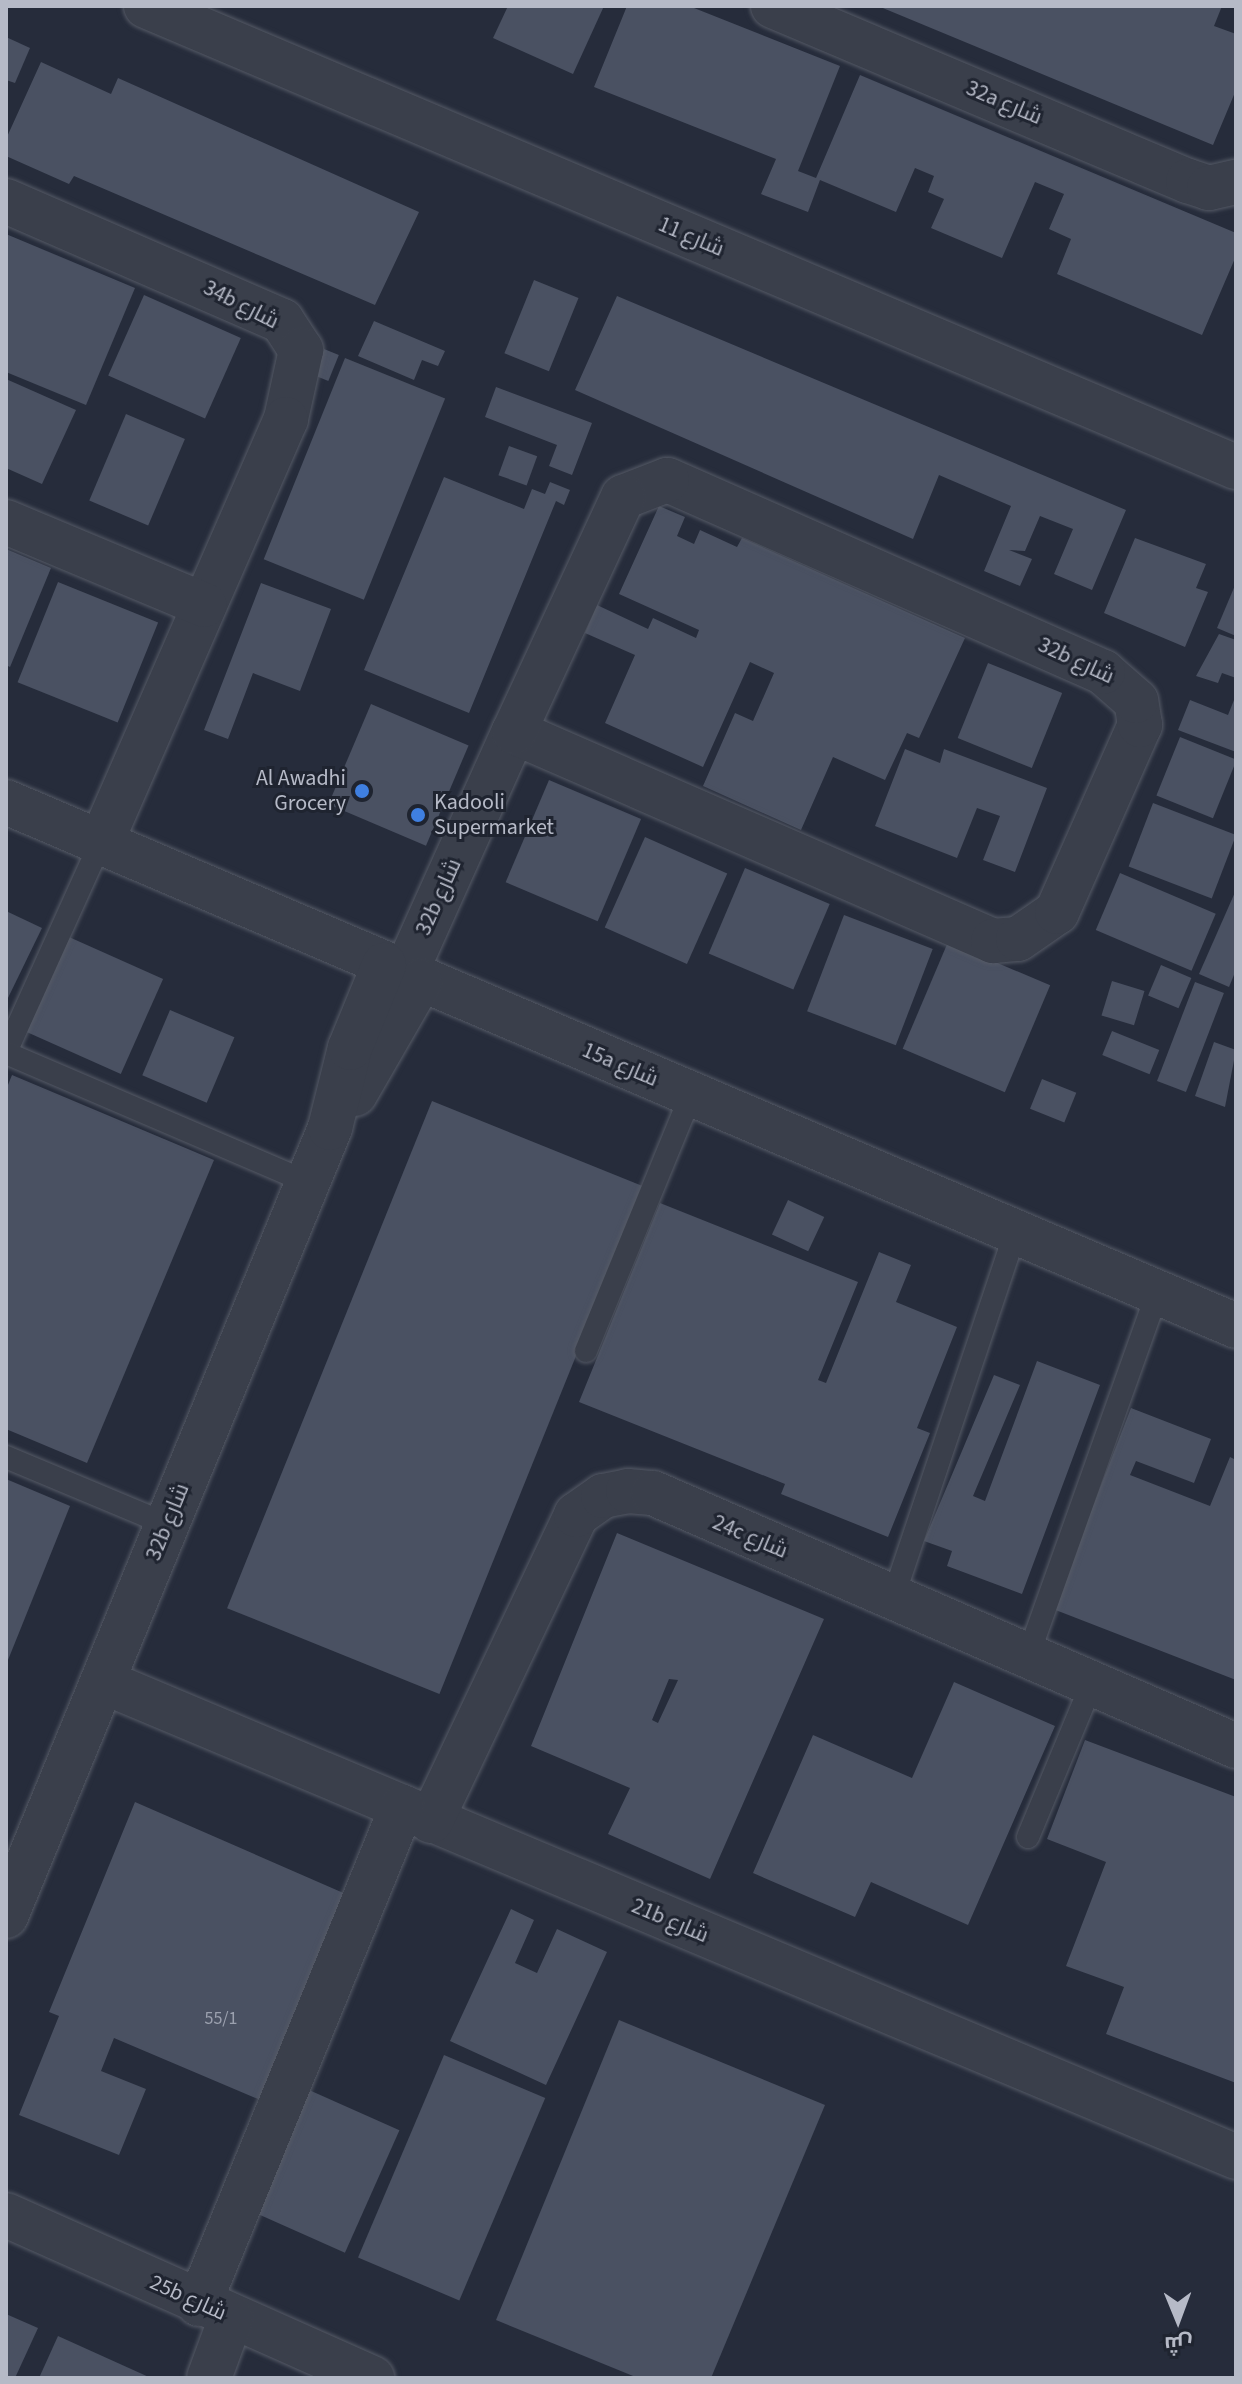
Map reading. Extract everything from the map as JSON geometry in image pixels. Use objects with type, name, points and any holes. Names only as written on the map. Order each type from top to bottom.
[{"type":"street","name":"شارع 11","points":[[146,6],[1236,467]]},
{"type":"street","name":"32a شارع","points":[[773,6],[1188,181],[1209,188],[1236,182]]},
{"type":"street","name":"34b شارع","points":[[6,201],[282,321],[301,350],[286,419],[101,842]]},
{"type":"street","name":"32b شارع","points":[[6,1916],[16,1859],[104,1682],[330,1128],[623,497],[667,480],[1103,672],[1136,701],[1140,725],[1057,912],[1018,939],[993,941],[514,732]]},
{"type":"street","points":[[6,522],[204,605]]},
{"type":"street","name":"15a شارع","points":[[6,802],[403,974],[1236,1326]]},
{"type":"street","name":"24c شارع","points":[[209,2378],[215,2311],[416,1814],[576,1515],[603,1496],[653,1493],[1236,1746]]},
{"type":"street","name":"21b شارع","points":[[104,1682],[1236,2157]]},
{"type":"street","name":"25b شارع","points":[[6,2215],[215,2311],[372,2378]]},
{"type":"lane","points":[[101,842],[6,1053],[307,1182]]},
{"type":"lane","points":[[586,1351],[691,1095]]},
{"type":"lane","points":[[893,1598],[1015,1234]]},
{"type":"lane","points":[[1028,1656],[1157,1293]]},
{"type":"lane","points":[[6,1457],[166,1524]]},
{"type":"lane","points":[[1028,1837],[1092,1683]]},
{"type":"building","points":[[508,6],[604,6],[573,74],[493,38]]},
{"type":"building","points":[[627,6],[689,6],[840,66],[798,171],[816,178],[860,75],[1236,233],[1236,256],[1202,335],[1057,274],[1071,239],[1049,229],[1064,194],[1035,182],[1002,258],[931,228],[944,199],[928,192],[934,176],[915,168],[896,212],[820,180],[808,212],[761,194],[776,159],[594,87]]},
{"type":"building","points":[[878,6],[1222,6],[1214,26],[1236,34],[1236,90],[1213,145]]},
{"type":"building","points":[[6,37],[30,48],[15,83],[6,80]]},
{"type":"building","points":[[41,62],[111,94],[118,78],[419,212],[375,305],[74,176],[69,184],[6,156],[6,139]]},
{"type":"building","points":[[6,234],[135,288],[86,405],[6,372]]},
{"type":"building","points":[[534,280],[579,298],[549,371],[504,353]]},
{"type":"building","points":[[144,295],[241,338],[205,419],[108,375]]},
{"type":"building","points":[[617,296],[1126,510],[1092,590],[1054,574],[1073,529],[1040,516],[1025,551],[1009,550],[1032,559],[1020,586],[984,571],[1011,506],[939,475],[913,539],[575,390]]},
{"type":"building","points":[[374,321],[445,351],[438,366],[422,360],[414,380],[358,356]]},
{"type":"building","points":[[324,349],[339,355],[328,381],[314,375]]},
{"type":"building","points":[[345,358],[445,398],[364,600],[264,559]]},
{"type":"building","points":[[6,379],[76,410],[42,484],[6,468]]},
{"type":"building","points":[[496,387],[592,423],[572,475],[549,466],[557,445],[485,417]]},
{"type":"building","points":[[126,414],[185,439],[148,526],[89,501]]},
{"type":"building","points":[[509,446],[537,456],[527,485],[498,475]]},
{"type":"building","points":[[444,477],[524,509],[532,489],[545,494],[550,482],[570,490],[564,505],[556,501],[469,713],[364,670]]},
{"type":"building","points":[[659,506],[685,517],[677,536],[694,544],[700,530],[737,547],[742,538],[965,638],[919,738],[907,733],[885,780],[833,757],[801,830],[703,786],[735,713],[753,721],[774,673],[750,662],[703,767],[605,723],[635,655],[585,633],[597,605],[648,629],[653,618],[696,638],[699,630],[619,594]]},
{"type":"building","points":[[1135,538],[1206,564],[1196,588],[1208,592],[1185,647],[1104,613]]},
{"type":"building","points":[[6,549],[51,568],[10,667],[6,665]]},
{"type":"building","points":[[58,582],[158,622],[118,723],[18,682]]},
{"type":"building","points":[[261,583],[331,609],[300,691],[253,673],[228,739],[204,730]]},
{"type":"building","points":[[1236,583],[1236,636],[1217,628]]},
{"type":"building","points":[[1219,634],[1236,640],[1236,678],[1222,673],[1218,683],[1196,676]]},
{"type":"building","points":[[988,663],[1062,693],[1032,768],[958,738]]},
{"type":"building","points":[[1236,695],[1236,752],[1178,730],[1190,700],[1228,715]]},
{"type":"building","points":[[371,704],[469,745],[426,846],[328,804]]},
{"type":"building","points":[[1180,737],[1236,760],[1213,818],[1156,795]]},
{"type":"building","points":[[905,749],[940,763],[944,749],[1047,788],[1015,872],[983,860],[1000,816],[977,808],[957,858],[875,826]]},
{"type":"building","points":[[549,780],[641,819],[598,921],[506,882]]},
{"type":"building","points":[[1153,803],[1236,835],[1212,898],[1129,866]]},
{"type":"building","points":[[645,837],[727,874],[687,964],[605,927]]},
{"type":"building","points":[[745,868],[830,904],[793,990],[709,954]]},
{"type":"building","points":[[1120,873],[1216,914],[1192,971],[1096,930]]},
{"type":"building","points":[[1236,890],[1236,970],[1229,987],[1199,974]]},
{"type":"building","points":[[6,911],[42,928],[6,1002]]},
{"type":"building","points":[[844,915],[933,949],[896,1045],[807,1011]]},
{"type":"building","points":[[69,937],[163,979],[121,1074],[27,1032]]},
{"type":"building","points":[[948,942],[1050,985],[1005,1092],[903,1049]]},
{"type":"building","points":[[1161,965],[1191,978],[1178,1008],[1148,995]]},
{"type":"building","points":[[1112,981],[1145,991],[1134,1025],[1101,1015]]},
{"type":"building","points":[[1195,982],[1224,993],[1186,1092],[1157,1081]]},
{"type":"building","points":[[170,1010],[234,1037],[207,1103],[142,1075]]},
{"type":"building","points":[[1112,1031],[1159,1050],[1150,1074],[1102,1055]]},
{"type":"building","points":[[1214,1042],[1236,1050],[1225,1107],[1195,1096]]},
{"type":"building","points":[[12,1075],[214,1160],[87,1463],[6,1429],[6,1090]]},
{"type":"building","points":[[1042,1079],[1076,1093],[1064,1123],[1030,1109]]},
{"type":"building","points":[[432,1101],[644,1187],[439,1694],[227,1608]]},
{"type":"building","points":[[788,1200],[824,1217],[808,1251],[772,1234]]},
{"type":"building","points":[[660,1203],[858,1282],[818,1380],[826,1383],[879,1252],[911,1265],[896,1302],[957,1327],[917,1428],[930,1433],[888,1537],[781,1494],[785,1484],[579,1402]]},
{"type":"building","points":[[1037,1361],[1100,1385],[1022,1594],[947,1566],[952,1551],[924,1541],[994,1375],[1020,1385],[973,1496],[985,1501]]},
{"type":"building","points":[[1131,1408],[1211,1439],[1194,1483],[1136,1461],[1130,1475],[1210,1506],[1230,1457],[1236,1460],[1236,1680],[1053,1609]]},
{"type":"building","points":[[6,1479],[70,1506],[6,1665]]},
{"type":"building","points":[[617,1533],[824,1619],[710,1879],[608,1834],[630,1788],[531,1746]],"holes":[[[669,1679],[678,1680],[658,1723],[652,1720]]]},
{"type":"building","points":[[954,1682],[1055,1726],[968,1925],[871,1882],[855,1917],[753,1873],[813,1735],[912,1778]]},
{"type":"building","points":[[1085,1740],[1236,1797],[1236,2083],[1106,2034],[1124,1987],[1066,1966],[1106,1862],[1047,1839]]},
{"type":"building","points":[[135,1802],[348,1895],[265,2102],[114,2038],[101,2071],[146,2089],[119,2155],[19,2115],[59,2016],[49,2012]]},
{"type":"building","points":[[511,1909],[534,1920],[515,1963],[537,1973],[557,1929],[607,1952],[546,2085],[450,2041]]},
{"type":"building","points":[[619,2020],[825,2105],[711,2378],[638,2378],[496,2320]]},
{"type":"building","points":[[444,2055],[545,2098],[459,2300],[358,2258]]},
{"type":"building","points":[[309,2090],[399,2130],[345,2253],[254,2212]]},
{"type":"building","points":[[6,2314],[38,2328],[15,2378],[6,2378]]},
{"type":"building","points":[[58,2336],[151,2378],[39,2378]]},
{"type":"place","name":"Al Awadhi Grocery","points":[[362,791]]},
{"type":"place","name":"Kadooli Supermarket","points":[[418,815]]}]
